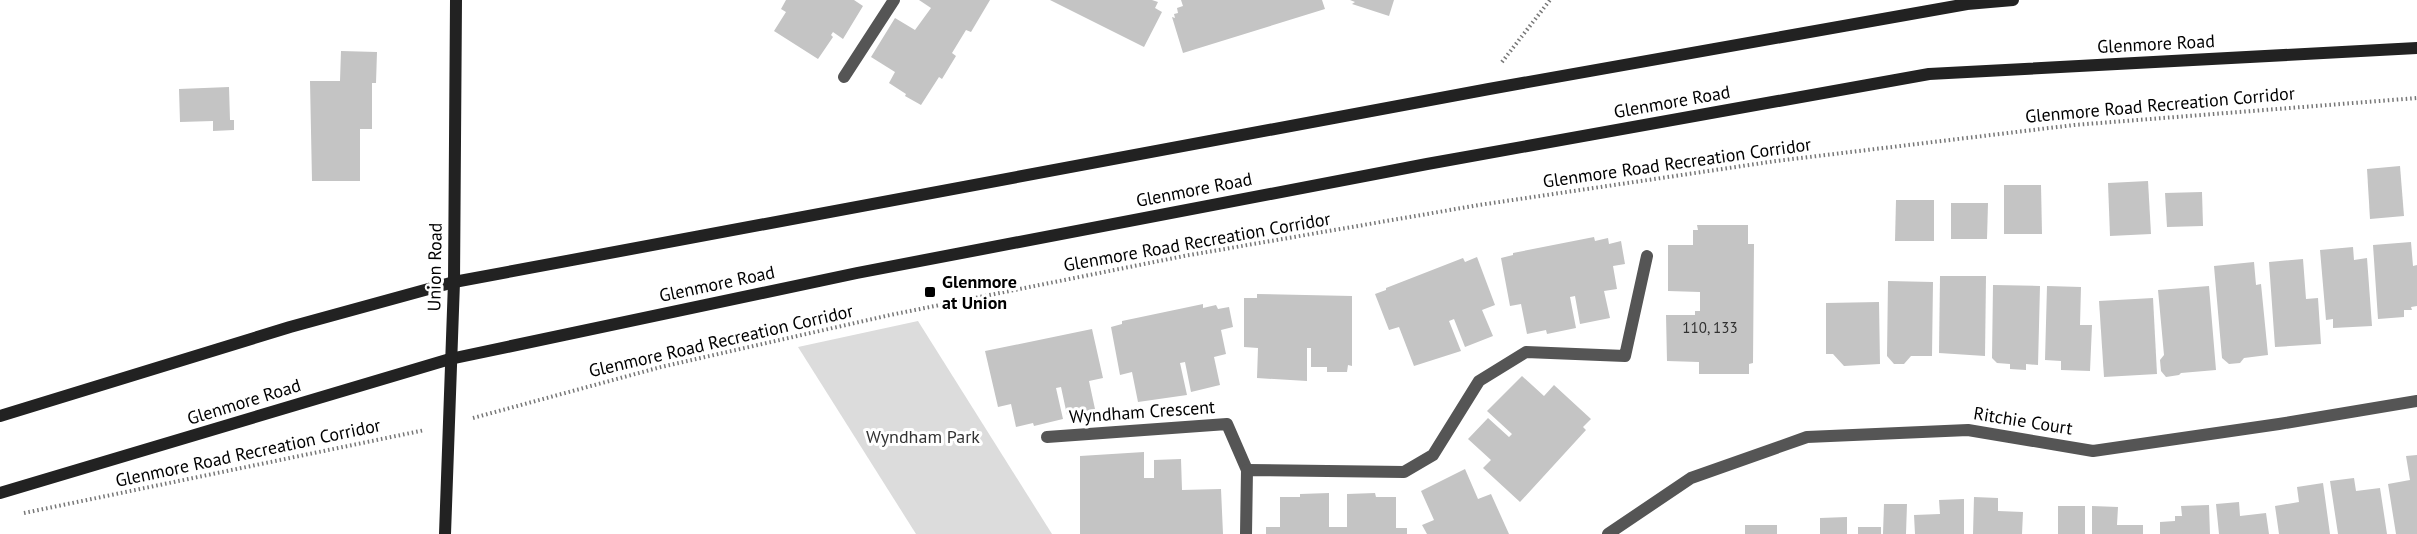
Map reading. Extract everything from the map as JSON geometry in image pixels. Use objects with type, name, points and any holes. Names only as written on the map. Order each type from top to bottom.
[{"type":"main road","name":"Union Road","points":[[445,534],[447,425],[454,282],[456,0]]},
{"type":"main road","points":[[0,416],[290,327],[454,282],[1489,88],[1967,4],[2013,0]]},
{"type":"main road","name":"Glenmore Road","points":[[0,493],[450,359],[962,253],[1427,164],[1929,74],[2417,48]]},
{"type":"street","points":[[843,77],[894,0]]},
{"type":"street","points":[[1247,470],[1404,472],[1433,455],[1479,381],[1526,352],[1625,356],[1647,256]]},
{"type":"street","name":"Ritchie Court","points":[[1608,534],[1691,478],[1807,437],[1968,430],[2093,451],[2417,401]]},
{"type":"street","name":"Wyndham Crescent","points":[[1047,437],[1227,424],[1247,470],[1246,534]]},
{"type":"path","points":[[1502,62],[1550,0]]},
{"type":"path","name":"Glenmore Road Recreation Corridor","points":[[23,513],[447,425],[661,367],[890,315],[1184,256],[1479,205],[1776,161],[2074,124],[2417,98]]},
{"type":"green space","name":"Wyndham Park","points":[[918,321],[1052,534],[916,534],[798,347]]},
{"type":"building","points":[[786,0],[854,0],[863,6],[843,39],[833,32],[831,35],[833,37],[818,59],[774,31],[786,12],[781,9]]},
{"type":"building","points":[[919,0],[990,0],[971,32],[966,30],[952,53],[956,56],[942,79],[939,77],[921,105],[889,83],[895,72],[871,57],[895,18],[915,30],[931,8]]},
{"type":"building","points":[[1050,0],[1152,0],[1158,2],[1155,8],[1162,12],[1144,47]]},
{"type":"building","points":[[1181,0],[1322,0],[1325,9],[1183,53],[1172,17],[1175,18],[1174,14],[1178,13],[1177,8],[1183,6]]},
{"type":"building","points":[[1350,0],[1394,0],[1389,16],[1352,4],[1355,2]]},
{"type":"building","points":[[341,51],[377,52],[376,83],[372,83],[372,129],[360,129],[360,181],[312,181],[310,81],[340,81]]},
{"type":"building","points":[[229,87],[230,120],[234,120],[234,130],[213,131],[213,121],[180,122],[179,89]]},
{"type":"building","points":[[2400,166],[2404,216],[2370,219],[2367,169]]},
{"type":"building","points":[[2148,181],[2151,234],[2110,236],[2108,183]]},
{"type":"building","points":[[2004,185],[2041,185],[2042,234],[2004,234]]},
{"type":"building","points":[[2202,192],[2203,226],[2167,227],[2165,193]]},
{"type":"building","points":[[1896,200],[1934,200],[1934,241],[1895,241]]},
{"type":"building","points":[[1951,203],[1988,203],[1987,239],[1951,239]]},
{"type":"building","points":[[1697,225],[1748,225],[1748,244],[1754,244],[1753,363],[1749,364],[1749,374],[1699,374],[1699,362],[1667,361],[1666,315],[1695,315],[1695,311],[1700,311],[1700,292],[1668,291],[1668,245],[1693,245],[1693,230],[1698,230]]},
{"type":"building","points":[[1594,237],[1595,241],[1608,238],[1609,244],[1621,241],[1625,264],[1613,266],[1617,289],[1604,291],[1610,318],[1580,324],[1575,296],[1570,297],[1576,328],[1547,334],[1546,330],[1527,334],[1521,304],[1510,306],[1501,258],[1513,255],[1513,253]]},
{"type":"building","points":[[2411,242],[2413,266],[2417,265],[2417,306],[2411,307],[2412,310],[2404,310],[2404,317],[2378,319],[2373,245]]},
{"type":"building","points":[[2353,247],[2354,260],[2367,258],[2372,326],[2333,328],[2333,319],[2326,320],[2320,250]]},
{"type":"building","points":[[1477,257],[1495,305],[1482,310],[1493,336],[1465,347],[1454,319],[1449,321],[1461,351],[1414,366],[1399,327],[1389,330],[1375,294],[1463,258],[1465,262]]},
{"type":"building","points":[[2303,259],[2306,299],[2318,298],[2321,344],[2275,347],[2269,262]]},
{"type":"building","points":[[2254,262],[2256,285],[2261,284],[2268,355],[2244,358],[2240,363],[2229,364],[2222,358],[2214,266]]},
{"type":"building","points":[[1940,276],[1986,276],[1985,356],[1939,353]]},
{"type":"building","points":[[1888,281],[1933,282],[1932,356],[1911,356],[1904,364],[1894,364],[1887,356]]},
{"type":"building","points":[[1993,285],[2040,286],[2038,365],[2026,364],[2026,370],[2010,369],[2010,364],[1997,363],[1992,358]]},
{"type":"building","points":[[2047,286],[2081,287],[2080,325],[2092,325],[2090,371],[2061,370],[2061,361],[2045,360]]},
{"type":"building","points":[[2209,286],[2216,370],[2181,373],[2166,377],[2161,371],[2160,360],[2164,355],[2158,290]]},
{"type":"building","points":[[1257,294],[1352,296],[1352,366],[1348,365],[1347,372],[1327,372],[1327,367],[1311,367],[1311,348],[1307,348],[1307,381],[1257,378],[1258,348],[1244,347],[1244,298],[1257,298]]},
{"type":"building","points":[[2153,298],[2157,374],[2104,377],[2099,301]]},
{"type":"building","points":[[1879,302],[1880,364],[1844,366],[1833,354],[1826,354],[1826,303]]},
{"type":"building","points":[[1203,304],[1203,308],[1216,305],[1218,309],[1229,307],[1233,327],[1221,330],[1226,354],[1214,357],[1220,385],[1191,392],[1185,362],[1180,363],[1187,395],[1138,402],[1132,372],[1120,375],[1111,327],[1122,324],[1122,321]]},
{"type":"building","points":[[1092,329],[1103,378],[1089,381],[1095,409],[1067,415],[1061,387],[1056,388],[1063,419],[1034,426],[1033,423],[1016,427],[1011,404],[998,407],[985,351]]},
{"type":"building","points":[[1522,376],[1544,396],[1554,385],[1591,419],[1583,427],[1586,430],[1520,502],[1483,468],[1491,460],[1468,439],[1488,418],[1509,437],[1512,434],[1487,411]]},
{"type":"building","points":[[1144,452],[1144,478],[1154,478],[1154,460],[1181,459],[1182,490],[1221,489],[1223,534],[1080,534],[1080,456]]},
{"type":"building","points":[[2417,455],[2417,534],[2396,534],[2388,484],[2410,480],[2406,456]]},
{"type":"building","points":[[1465,469],[1478,499],[1491,494],[1509,534],[1427,534],[1422,525],[1434,520],[1421,491]]},
{"type":"building","points":[[2354,478],[2356,491],[2380,488],[2387,534],[2338,534],[2330,481]]},
{"type":"building","points":[[2323,483],[2330,534],[2279,534],[2275,506],[2299,502],[2297,487]]},
{"type":"building","points":[[1329,493],[1329,527],[1347,527],[1347,494],[1375,493],[1376,497],[1396,497],[1396,528],[1407,528],[1407,534],[1266,534],[1266,527],[1280,527],[1280,497]]},
{"type":"building","points":[[1974,497],[1998,498],[1998,511],[2023,512],[2022,534],[1973,534]]},
{"type":"building","points":[[1964,499],[1964,534],[1915,534],[1914,515],[1940,514],[1939,500]]},
{"type":"building","points":[[2239,502],[2240,516],[2266,513],[2269,534],[2219,534],[2216,504]]},
{"type":"building","points":[[1884,504],[1907,504],[1906,534],[1883,534]]},
{"type":"building","points":[[2209,505],[2210,534],[2160,534],[2160,522],[2175,521],[2175,516],[2182,516],[2181,506]]},
{"type":"building","points":[[2058,506],[2085,506],[2085,534],[2058,534]]},
{"type":"building","points":[[2092,506],[2118,507],[2117,525],[2143,525],[2143,534],[2092,534]]},
{"type":"building","points":[[1847,517],[1847,534],[1820,534],[1820,518]]},
{"type":"building","points":[[1745,525],[1777,525],[1777,534],[1745,534]]},
{"type":"building","points":[[1858,527],[1881,527],[1881,534],[1858,534]]},
{"type":"place","name":"Glenmore at Union","points":[[930,292]]}]
